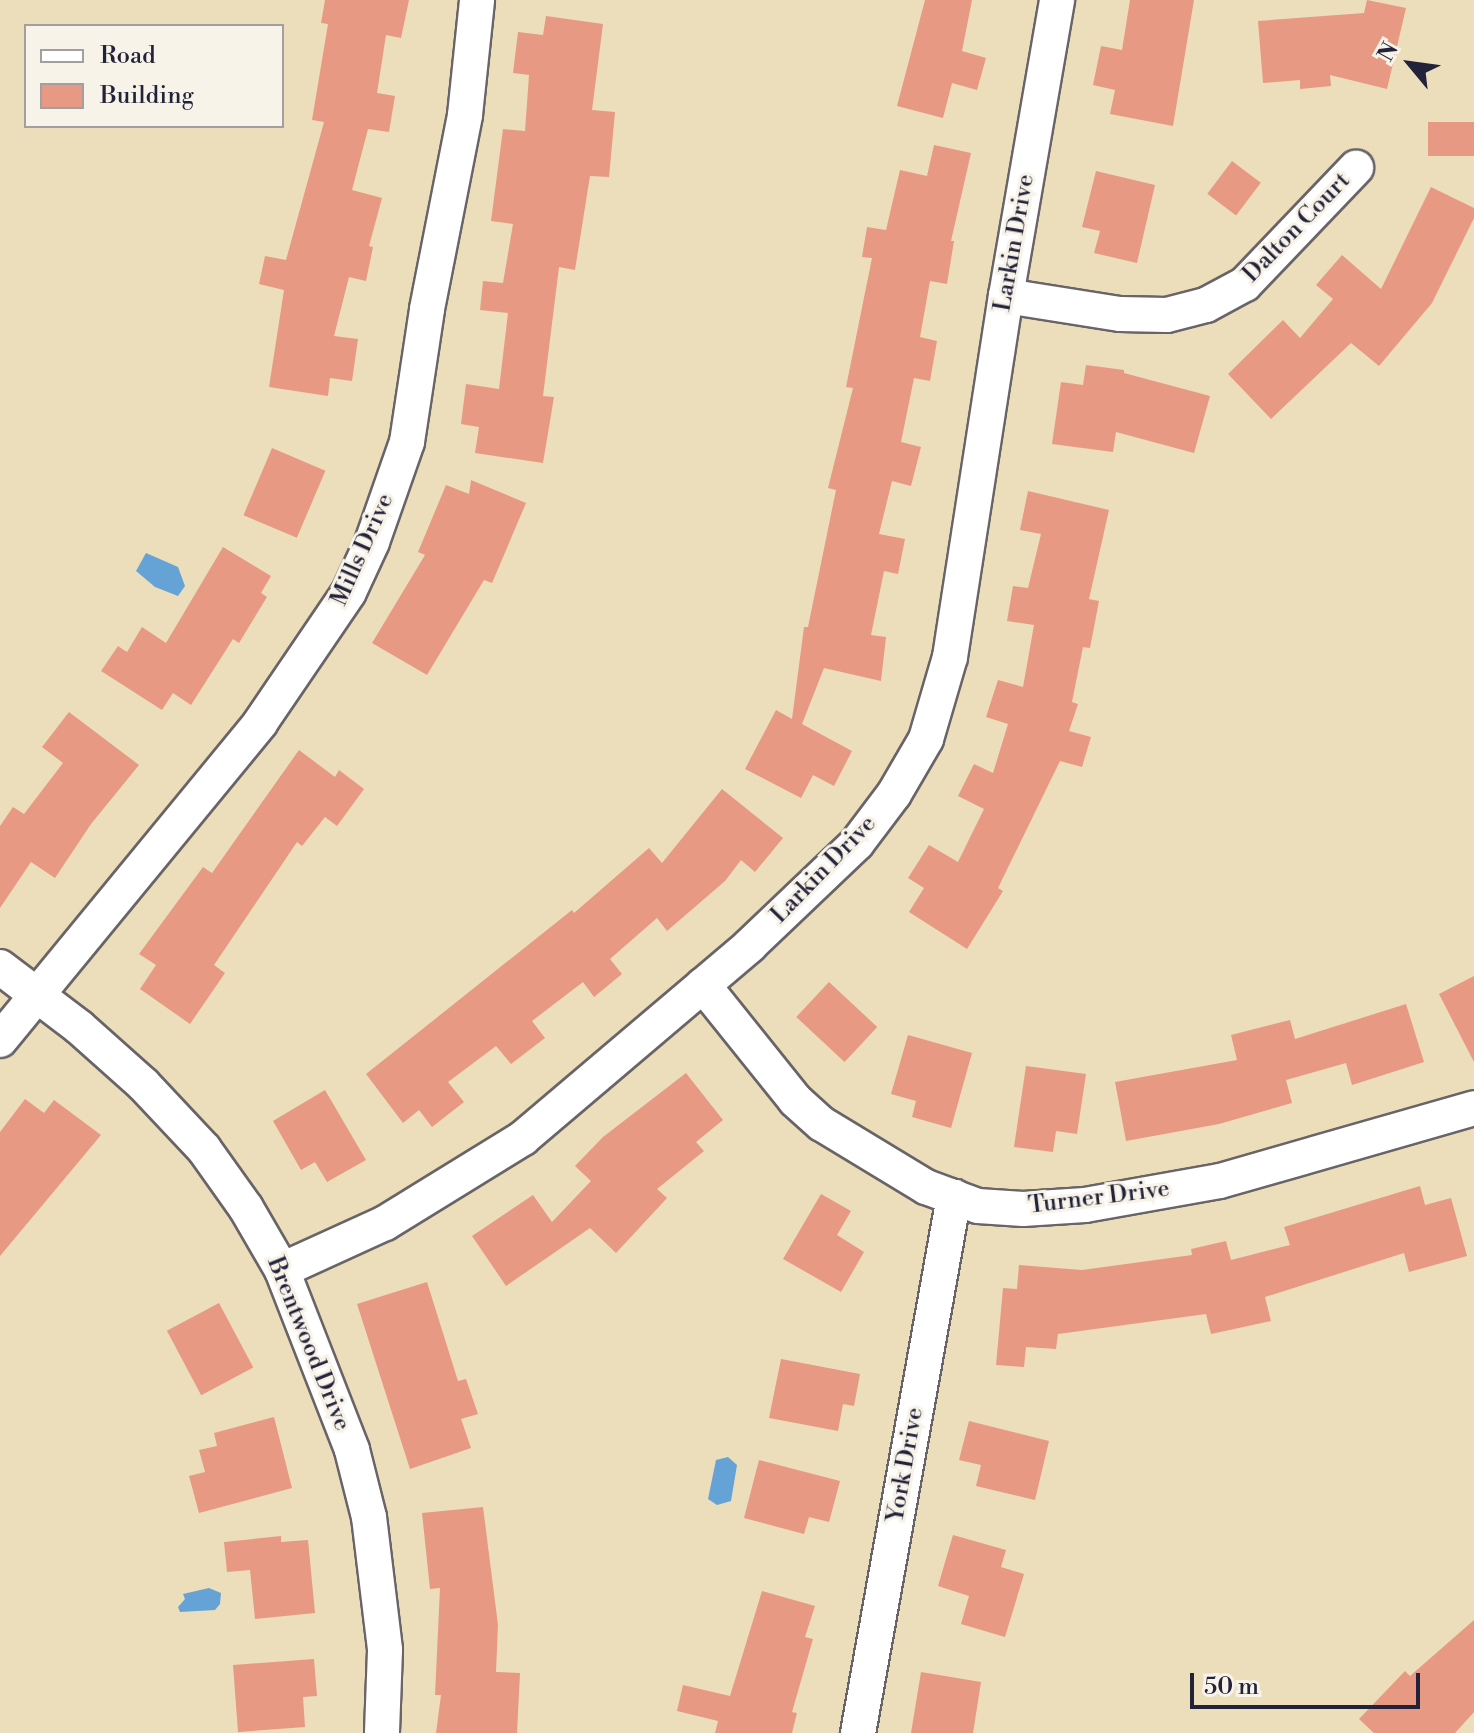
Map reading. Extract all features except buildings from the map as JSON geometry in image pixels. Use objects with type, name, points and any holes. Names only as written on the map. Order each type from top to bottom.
[{"type":"street","name":"Mills Drive","points":[[0,1040],[260,723],[349,592],[372,542],[407,442],[427,309],[465,115],[477,0]]},
{"type":"street","name":"Larkin Drive","points":[[282,1270],[385,1223],[523,1138],[703,985],[857,843],[894,794],[926,739],[950,657],[1006,296],[1057,0]]},
{"type":"street","name":"Dalton Court","points":[[1006,296],[1120,314],[1167,315],[1206,305],[1245,284],[1356,168]]},
{"type":"street","name":"Brentwood Drive","points":[[0,967],[143,1084],[204,1149],[246,1208],[282,1270],[352,1450],[369,1517],[385,1650],[382,1733]]},
{"type":"street","name":"Turner Drive","points":[[703,985],[795,1100],[822,1124],[926,1187],[978,1206],[1023,1209],[1085,1205],[1220,1181],[1474,1108]]},
{"type":"street","name":"York Drive","points":[[858,1733],[954,1197]]},
{"type":"water","points":[[146,553],[178,567],[185,586],[178,596],[155,587],[136,571]]},
{"type":"water","points":[[728,1457],[737,1465],[731,1501],[717,1505],[708,1499],[716,1460]]},
{"type":"water","points":[[209,1588],[221,1593],[220,1604],[215,1610],[180,1612],[178,1607],[185,1599],[183,1594]]}]
